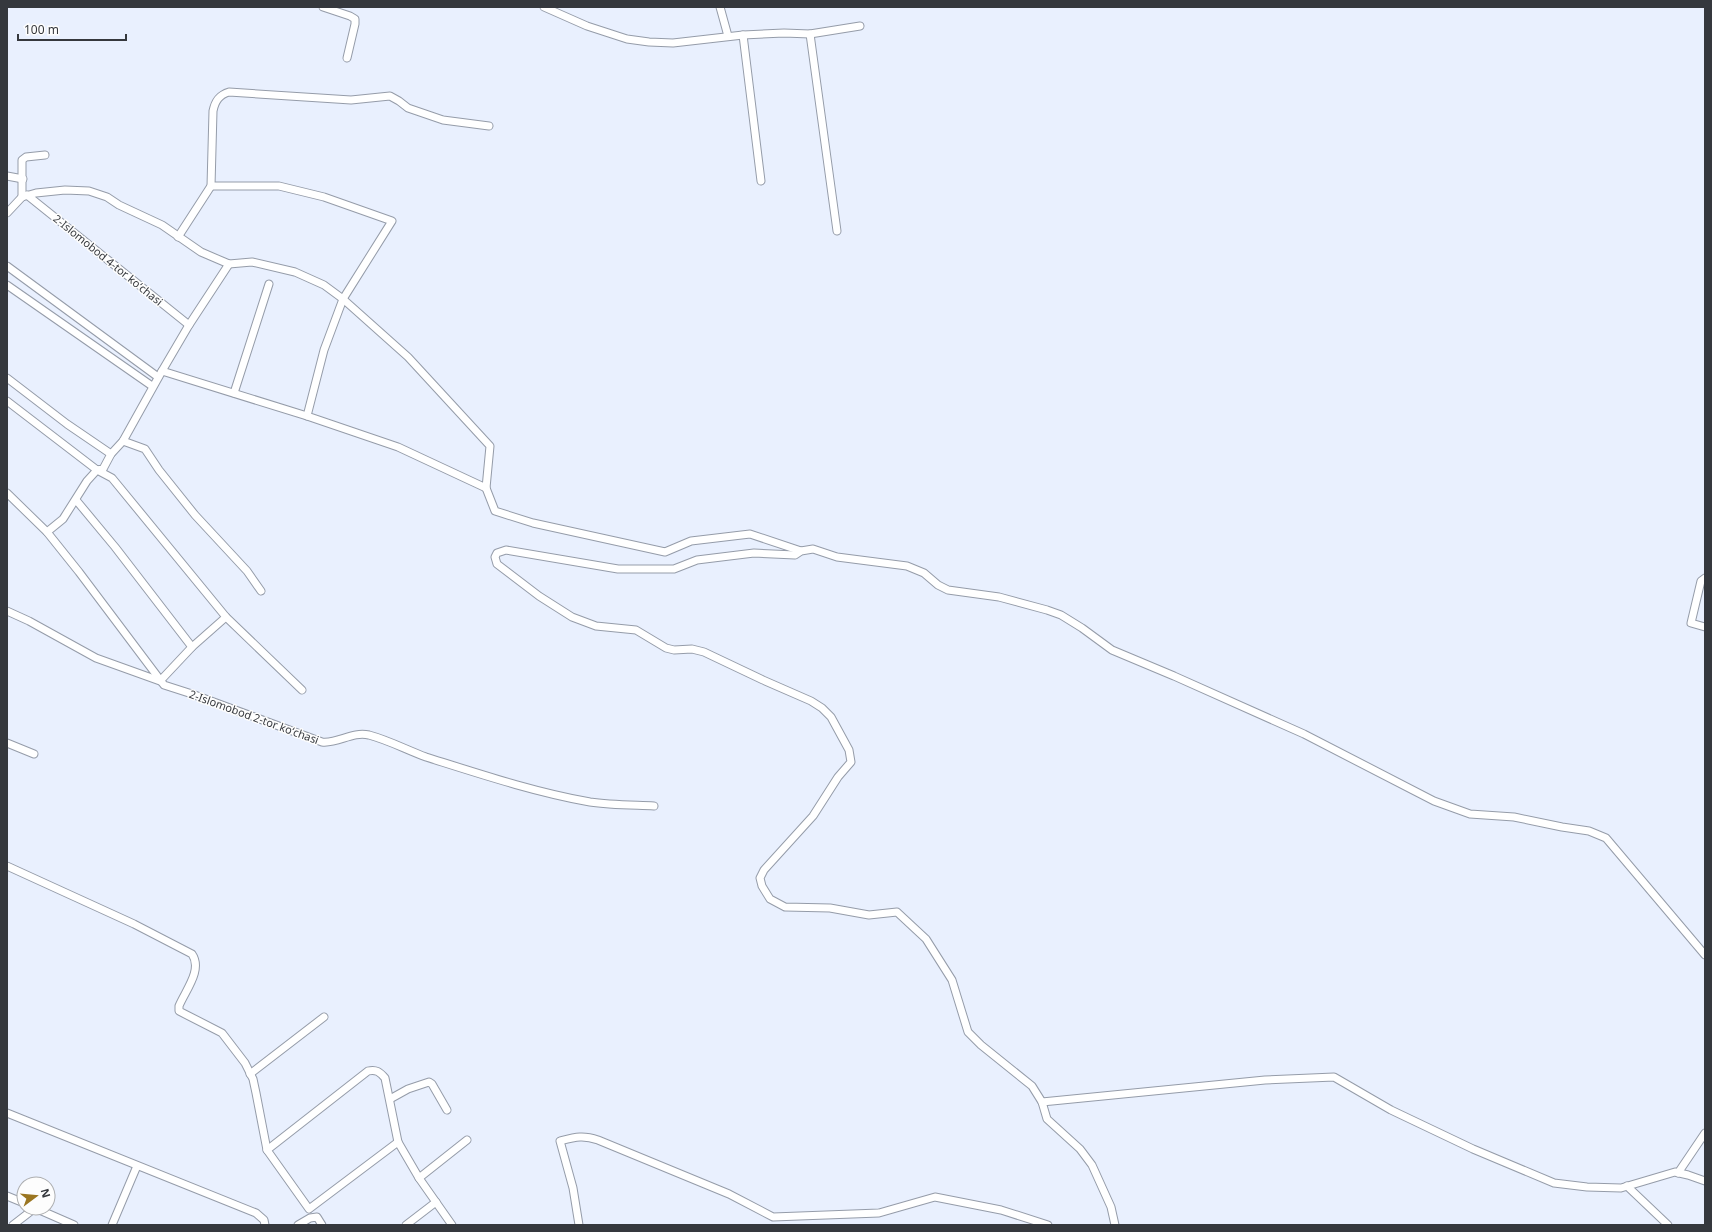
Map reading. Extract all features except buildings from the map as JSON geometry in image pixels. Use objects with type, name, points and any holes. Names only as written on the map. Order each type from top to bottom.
[{"type":"street","points":[[323,7],[355,19],[346,58]]},
{"type":"street","points":[[544,7],[587,26],[627,38],[673,43],[742,35],[784,33],[810,34],[860,26]]},
{"type":"street","points":[[720,7],[728,36]]},
{"type":"street","points":[[810,34],[837,231]]},
{"type":"street","points":[[742,35],[761,181]]},
{"type":"street","points":[[178,237],[211,186],[214,105],[222,94],[229,92],[351,100],[386,96],[394,98],[408,108],[443,120],[489,126]]},
{"type":"street","points":[[22,198],[22,160],[26,157],[45,155]]},
{"type":"street","points":[[7,176],[23,179]]},
{"type":"street","points":[[211,186],[279,186],[324,197],[392,221],[343,299],[324,350],[307,416]]},
{"type":"street","points":[[7,213],[22,198],[65,190],[89,191],[107,197],[119,205],[162,226],[201,252],[229,264],[252,262],[294,272],[324,285],[343,299],[411,360],[490,446],[486,488],[495,511],[533,523],[665,552],[691,541],[750,534],[801,551],[813,550],[837,557],[906,566],[924,573],[938,585],[948,590],[999,597],[1047,610],[1082,628],[1112,650],[1304,734],[1434,801],[1470,814],[1514,817],[1562,828],[1589,831],[1606,838],[1705,955]]},
{"type":"street","name":"2-Islomobod 4-tor koʻchasi","points":[[22,198],[189,326]]},
{"type":"street","points":[[47,532],[63,519],[87,480],[96,470],[103,469],[111,454],[123,441],[152,386],[229,264]]},
{"type":"street","points":[[7,266],[160,374],[234,393],[398,447],[486,488]]},
{"type":"street","points":[[234,393],[269,284]]},
{"type":"street","points":[[7,285],[152,386]]},
{"type":"street","points":[[7,378],[111,454]]},
{"type":"street","points":[[7,401],[96,470],[112,478],[226,617],[302,690]]},
{"type":"street","points":[[123,441],[145,449],[159,470],[247,572],[261,591]]},
{"type":"street","points":[[7,493],[47,532],[84,578],[160,682],[192,647],[226,617]]},
{"type":"street","points":[[76,500],[115,547],[192,647]]},
{"type":"street","points":[[801,551],[795,555],[754,553],[697,560],[674,569],[664,570],[634,568],[618,569],[506,550],[497,553],[495,557],[497,564],[539,596],[572,617],[596,626],[636,630],[666,648],[674,650],[692,649],[704,652],[811,701],[822,708],[830,717],[849,750],[851,762],[838,777],[813,816],[807,820],[805,825],[764,870],[760,878],[762,886],[770,899],[785,907],[830,908],[869,915],[897,912],[926,940],[952,980],[968,1032],[981,1045],[1032,1086],[1042,1102],[1048,1119],[1080,1149],[1092,1165],[1111,1207],[1115,1225]]},
{"type":"street","points":[[1705,578],[1701,581],[1691,623],[1705,627]]},
{"type":"street","name":"2-Islomobod 2-tor koʻchasi","points":[[7,611],[29,621],[96,658],[160,682],[164,685],[322,742],[331,742],[346,736],[368,735],[424,756],[517,785],[591,802],[654,806]]},
{"type":"street","points":[[7,743],[34,754]]},
{"type":"street","points":[[7,866],[134,924],[192,954],[196,964],[195,972],[179,1006],[180,1012],[222,1033],[245,1063],[256,1093],[267,1150],[322,1225]]},
{"type":"street","points":[[250,1074],[324,1017]]},
{"type":"street","points":[[267,1150],[368,1071],[373,1070],[380,1072],[385,1078],[398,1142],[419,1178],[452,1225]]},
{"type":"street","points":[[1042,1102],[1265,1080],[1334,1077],[1391,1110],[1554,1183],[1587,1187],[1621,1188],[1678,1173],[1688,1174],[1705,1181]]},
{"type":"street","points":[[390,1099],[408,1089],[429,1082],[432,1084],[447,1110]]},
{"type":"street","points":[[7,1113],[256,1213],[264,1220],[265,1225]]},
{"type":"street","points":[[1678,1173],[1705,1133]]},
{"type":"street","points":[[579,1225],[573,1188],[560,1141],[576,1137],[588,1137],[598,1140],[670,1169],[729,1194],[773,1217],[879,1213],[935,1197],[1001,1210],[1048,1225]]},
{"type":"street","points":[[419,1178],[467,1140]]},
{"type":"street","points":[[309,1209],[398,1142]]},
{"type":"street","points":[[112,1225],[137,1166]]},
{"type":"street","points":[[1628,1186],[1668,1225]]},
{"type":"street","points":[[406,1225],[436,1202]]},
{"type":"street","points":[[13,1225],[25,1216]]},
{"type":"street","points":[[53,1216],[74,1225]]},
{"type":"street","points":[[298,1225],[310,1218],[317,1217]]}]
